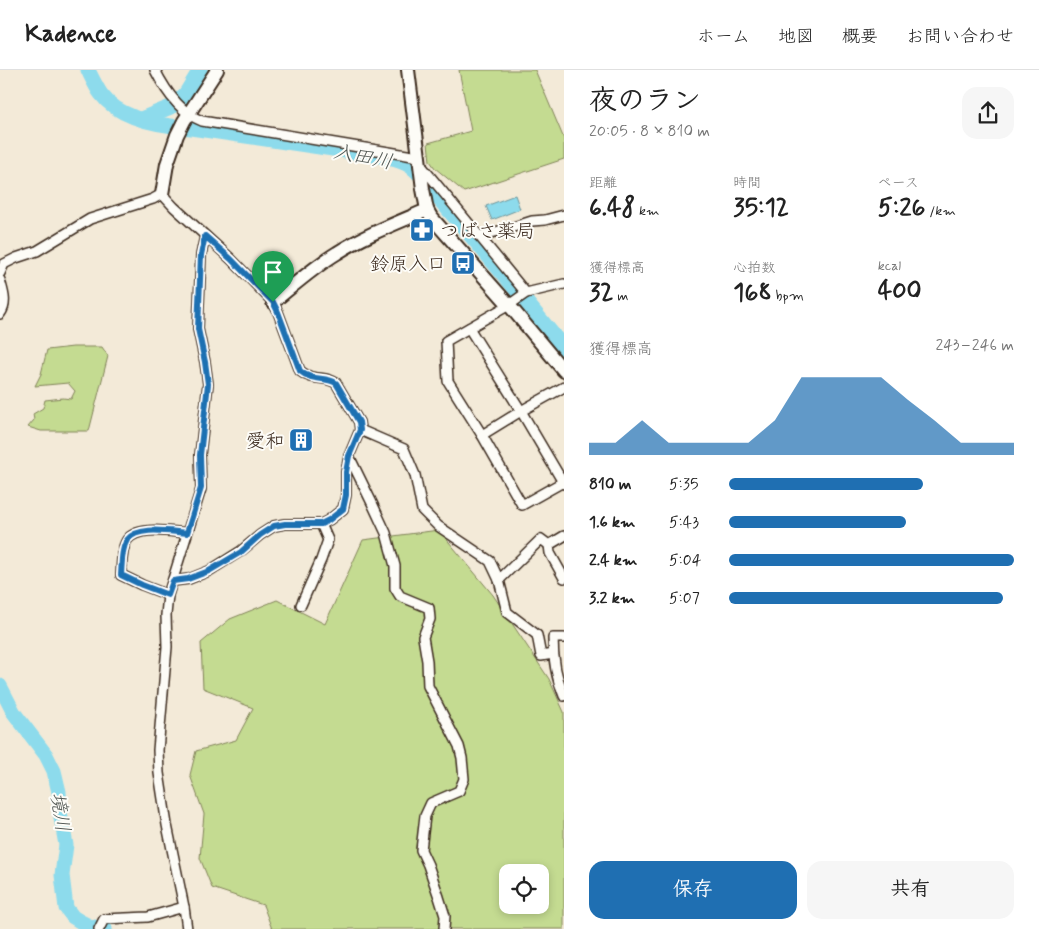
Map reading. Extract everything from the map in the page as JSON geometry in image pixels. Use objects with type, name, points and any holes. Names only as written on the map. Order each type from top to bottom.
[{"type":"street","points":[[155,70],[187,118]]},
{"type":"street","points":[[0,272],[4,264],[37,251],[90,219],[153,200],[162,194],[167,164],[177,135],[217,70]]},
{"type":"street","points":[[408,70],[427,210],[436,224],[512,303],[564,371]]},
{"type":"street","points":[[187,118],[419,160],[524,294]]},
{"type":"street","points":[[162,194],[174,208],[231,259],[273,302],[300,371],[313,378],[331,380],[336,383],[359,422],[360,430],[349,456],[343,509],[321,524],[285,524],[274,526],[260,535],[241,552],[209,571],[188,579],[173,581]]},
{"type":"street","points":[[273,302],[337,252],[374,233],[427,210]]},
{"type":"street","points":[[479,236],[564,215]]},
{"type":"street","points":[[187,929],[167,825],[159,773],[158,750],[167,647],[166,615],[168,595],[201,488],[200,455],[208,384],[198,329],[201,255],[205,236]]},
{"type":"street","points":[[0,280],[4,298],[3,311],[0,314]]},
{"type":"street","points":[[469,328],[563,483],[522,505],[448,381],[446,341],[512,303],[524,294],[564,284]]},
{"type":"street","points":[[482,436],[521,411],[564,388]]},
{"type":"street","points":[[360,430],[404,449],[415,475],[422,510],[438,526],[490,561],[499,580],[507,612],[537,636],[542,656],[553,654]]},
{"type":"street","points":[[349,456],[386,533],[395,566],[395,588],[400,596],[429,608],[430,619],[423,637],[427,661],[428,686],[459,746],[462,758],[464,779],[459,791],[432,803],[425,816],[421,850],[439,896],[444,916],[444,929]]},
{"type":"street","points":[[300,605],[328,540],[321,524]]},
{"type":"street","points":[[168,595],[121,575],[122,555],[127,541],[135,534],[144,531],[187,533]]},
{"type":"street","points":[[549,545],[564,536]]},
{"type":"street","points":[[499,580],[541,539],[549,545],[550,553],[564,578]]},
{"type":"street","points":[[564,638],[553,638],[553,654],[564,696]]},
{"type":"street","points":[[100,926],[104,919],[148,917],[184,907]]},
{"type":"green space","points":[[459,70],[535,70],[564,139],[564,159],[464,192],[435,168],[430,161],[428,143],[471,131]]},
{"type":"green space","points":[[73,347],[102,347],[108,356],[89,431],[41,431],[28,427],[34,420],[33,414],[43,408],[45,400],[71,399],[75,391],[68,383],[35,386],[41,374],[47,350]]},
{"type":"green space","points":[[439,530],[493,595],[549,679],[564,712],[564,929],[272,929],[263,905],[212,888],[200,858],[204,814],[190,775],[196,751],[236,740],[253,708],[203,688],[201,643],[230,619],[277,600],[325,624],[363,540]]},
{"type":"water","points":[[515,195],[520,209],[492,220],[486,206]]},
{"type":"waterway","name":"入田川","points":[[88,70],[99,91],[109,103],[119,110],[142,120],[380,156],[407,164],[424,179],[564,348]]},
{"type":"waterway","points":[[141,119],[173,106],[186,93],[200,70]]},
{"type":"waterway","name":"境川","points":[[0,686],[14,713],[46,755],[54,771],[59,792],[60,812],[66,845],[62,875],[66,908],[73,917],[81,922],[89,926],[105,929]]},
{"type":"place","name":"つばさ薬局","points":[[422,230]]},
{"type":"place","name":"鈴原入口","points":[[463,263]]},
{"type":"place","name":"愛和","points":[[301,440]]},
{"type":"route","points":[[205,236],[231,259],[273,302],[300,371],[313,378],[331,380],[336,383],[359,422],[360,430],[350,453],[346,472],[346,495],[343,509],[321,524],[285,524],[274,526],[260,535],[241,552],[209,571],[188,579],[173,581],[168,595],[121,575],[122,555],[127,541],[135,534],[144,531],[187,533],[201,488],[200,455],[208,384],[198,329],[201,255],[205,236]]}]
